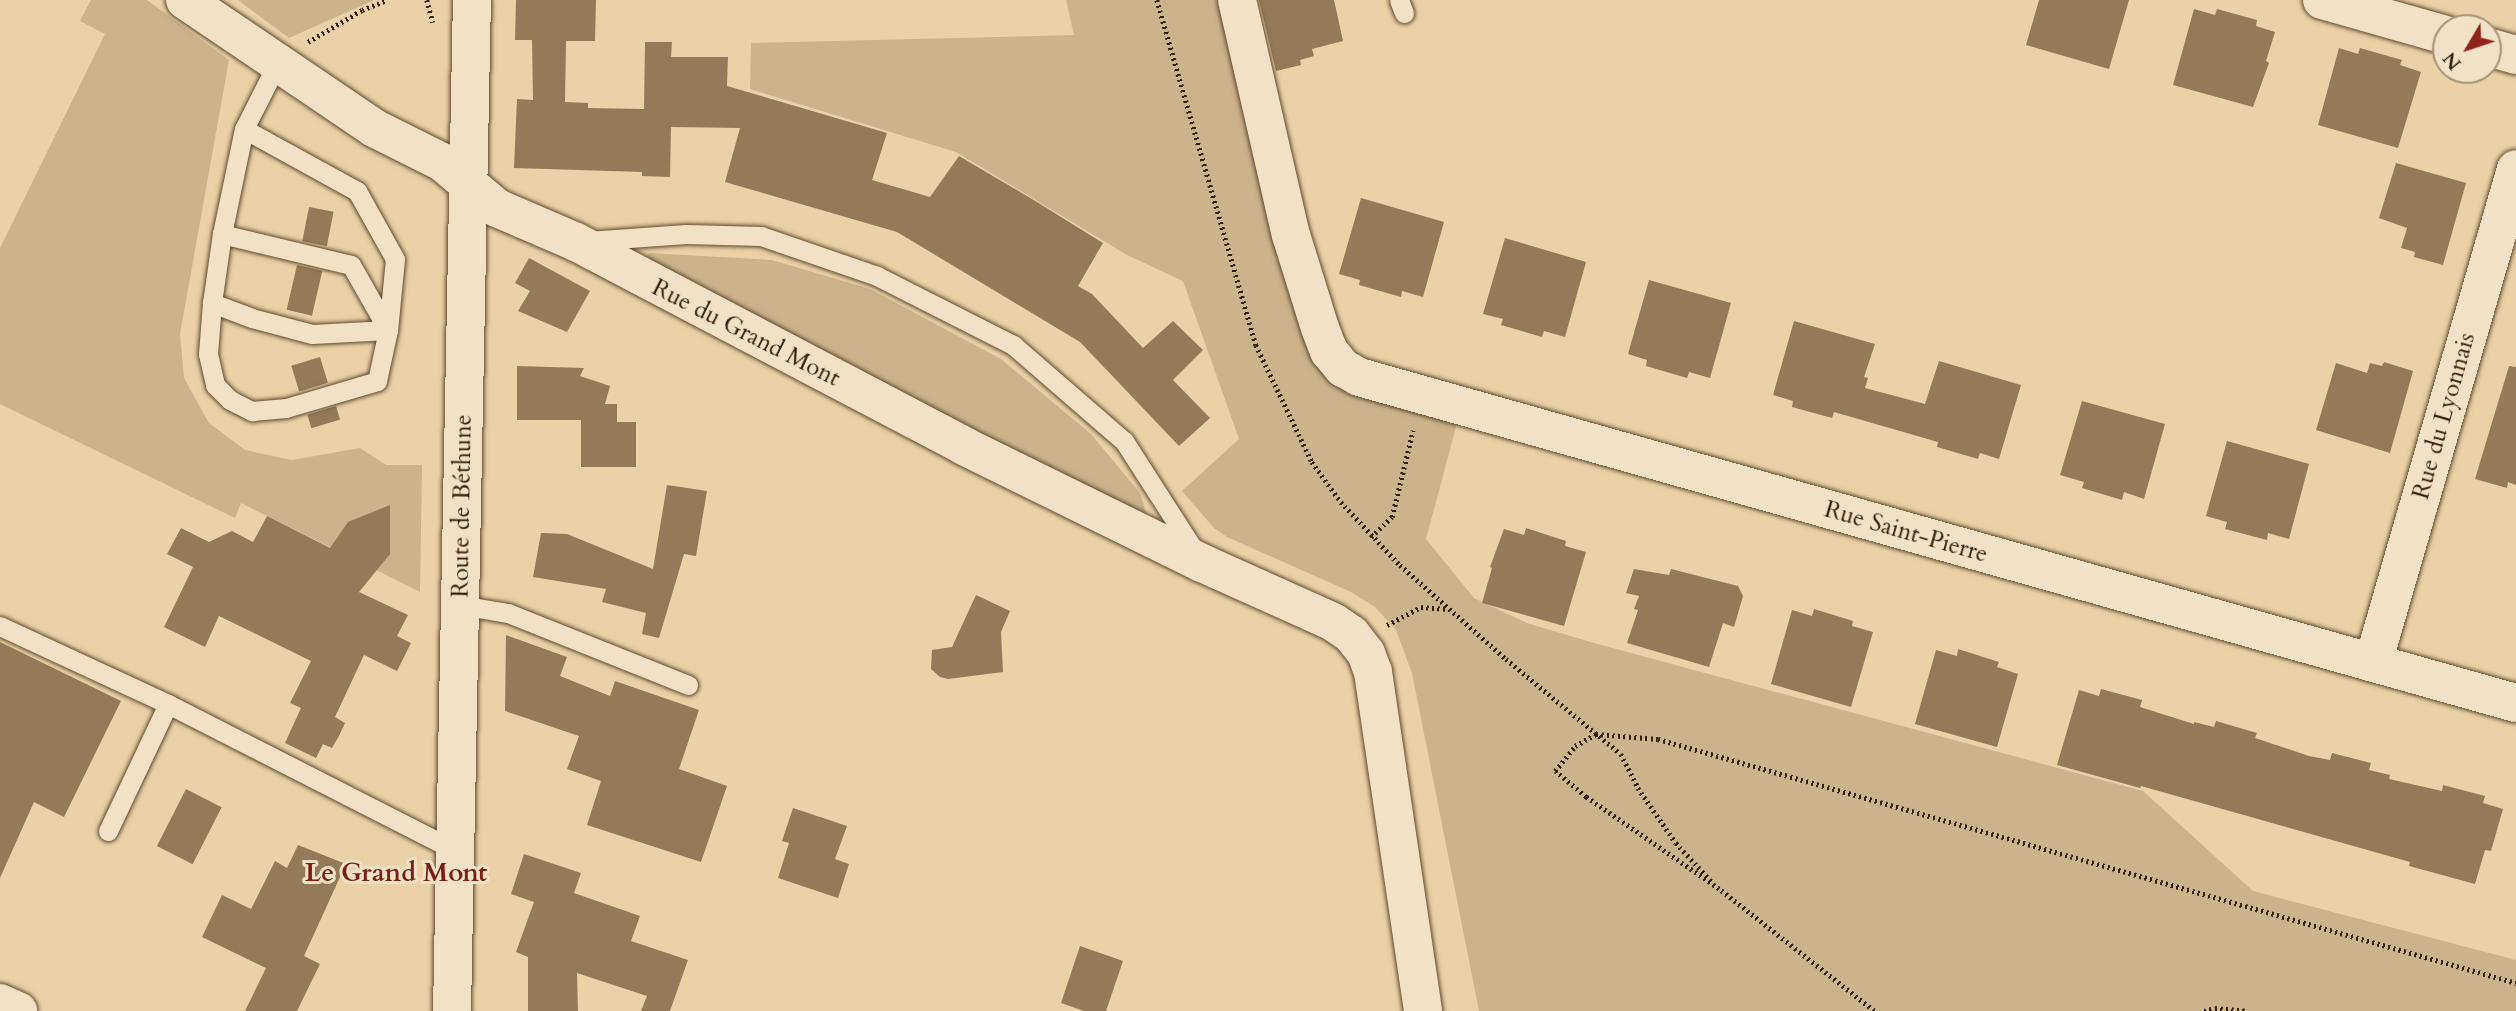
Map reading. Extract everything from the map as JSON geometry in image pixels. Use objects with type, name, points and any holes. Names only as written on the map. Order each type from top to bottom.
[{"type":"street","name":"Rue du Grand Mont","points":[[185,0],[374,128],[442,162],[497,208],[576,242],[964,446],[1202,563],[1333,622],[1352,634],[1366,653],[1373,672],[1423,1011]]},
{"type":"street","name":"Route de Béthune","points":[[452,1011],[472,0]]},
{"type":"street","name":"Rue Saint-Pierre","points":[[1237,0],[1291,235],[1320,328],[1329,351],[1343,368],[1359,377],[2516,703]]},
{"type":"street","points":[[2322,0],[2432,31]]},
{"type":"street","name":"Rue du Lyonnais","points":[[2373,663],[2516,169]]},
{"type":"street","points":[[0,1003],[18,1011]]},
{"type":"lane","points":[[244,129],[357,191],[395,259],[388,330],[377,380],[286,408],[252,411],[230,400],[215,385],[208,354],[222,234],[244,129],[277,64]]},
{"type":"lane","points":[[222,234],[351,265],[388,330]]},
{"type":"lane","points":[[576,242],[686,234],[761,236],[877,276],[1013,345],[1124,441],[1202,563]]},
{"type":"lane","points":[[212,303],[252,318],[312,334],[388,330]]},
{"type":"lane","points":[[460,605],[508,613],[688,685]]},
{"type":"lane","points":[[0,626],[167,704],[456,850]]},
{"type":"lane","points":[[108,831],[167,704]]},
{"type":"path","points":[[277,64],[322,32],[387,0]]},
{"type":"path","points":[[1371,537],[1392,517],[1425,396]]},
{"type":"path","points":[[1384,627],[1421,607],[1448,610]]},
{"type":"path","points":[[1506,659],[1621,754],[1638,788],[1676,843],[1718,889]]},
{"type":"path","points":[[1874,1011],[1718,889],[1586,797],[1555,771],[1575,746],[1596,734],[1658,738],[2516,983]]},
{"type":"path","points":[[2204,1011],[2215,1008],[2247,1011]]},
{"type":"shaded area","points":[[91,0],[147,0],[229,60],[180,334],[184,378],[209,423],[245,450],[292,460],[360,448],[386,465],[422,465],[420,592],[241,503],[235,518],[0,404],[0,248],[105,34],[80,21]]},
{"type":"shaded area","points":[[238,0],[374,0],[289,38]]},
{"type":"shaded area","points":[[1066,0],[1222,0],[1313,350],[1457,423],[1426,539],[1474,598],[1527,623],[1594,643],[2143,791],[2253,891],[2516,960],[2516,1011],[1479,1011],[1412,673],[1396,630],[1375,607],[1351,592],[1227,537],[1214,528],[1182,491],[1239,439],[1183,281],[1127,255],[956,152],[750,89],[751,43],[1074,35]]},
{"type":"shaded area","points":[[649,253],[772,260],[870,289],[1001,359],[1091,434],[1140,493],[1149,522],[639,270]]},
{"type":"building","points":[[516,0],[596,0],[595,41],[566,41],[565,102],[588,103],[588,108],[644,109],[645,42],[672,42],[671,57],[728,57],[727,86],[887,133],[872,180],[930,197],[959,156],[1032,199],[1103,243],[1078,286],[1092,294],[1143,348],[1173,321],[1203,350],[1173,380],[1210,418],[1179,446],[1080,342],[897,232],[725,182],[740,128],[671,127],[670,177],[642,176],[642,172],[514,168],[517,99],[533,100],[532,40],[515,40]]},
{"type":"building","points":[[1259,0],[1334,0],[1343,41],[1312,49],[1314,56],[1300,60],[1301,65],[1276,71]]},
{"type":"building","points":[[2039,0],[2129,0],[2109,69],[2026,45]]},
{"type":"building","points":[[2194,9],[2215,15],[2217,9],[2257,20],[2256,26],[2275,32],[2266,61],[2269,63],[2253,107],[2173,85]]},
{"type":"building","points":[[2339,48],[2358,54],[2360,48],[2402,60],[2400,65],[2421,72],[2398,148],[2318,125]]},
{"type":"building","points":[[2396,163],[2466,183],[2443,265],[2414,257],[2415,252],[2401,248],[2407,228],[2379,218]]},
{"type":"building","points":[[1361,198],[1444,222],[1423,297],[1402,291],[1401,297],[1359,285],[1360,280],[1339,274]]},
{"type":"building","points":[[309,207],[334,212],[327,246],[302,241]]},
{"type":"building","points":[[1505,238],[1586,262],[1565,337],[1544,331],[1542,337],[1501,325],[1503,319],[1483,314]]},
{"type":"building","points":[[529,258],[590,291],[567,332],[518,311],[530,291],[515,283]]},
{"type":"building","points":[[297,265],[322,271],[312,316],[287,310]]},
{"type":"building","points":[[1649,280],[1731,303],[1710,378],[1689,372],[1687,378],[1646,366],[1647,360],[1628,354]]},
{"type":"building","points":[[1794,321],[1875,344],[1864,377],[1868,378],[1865,388],[1925,404],[1939,361],[2021,385],[1999,459],[1980,453],[1978,459],[1937,447],[1938,442],[1834,412],[1832,418],[1792,407],[1793,401],[1773,395]]},
{"type":"building","points":[[320,357],[328,383],[299,392],[291,366]]},
{"type":"building","points":[[2384,362],[2413,371],[2390,453],[2316,430],[2336,363],[2367,373],[2370,363],[2382,366]]},
{"type":"building","points":[[517,366],[584,368],[580,376],[610,386],[605,404],[617,404],[617,422],[636,422],[636,467],[581,467],[581,420],[517,420]]},
{"type":"building","points":[[2509,366],[2516,367],[2516,485],[2508,482],[2507,488],[2475,479]]},
{"type":"building","points":[[2082,401],[2165,424],[2144,499],[2124,492],[2122,500],[2082,488],[2084,482],[2060,475]]},
{"type":"building","points":[[336,406],[340,419],[311,428],[307,415]]},
{"type":"building","points":[[2227,441],[2309,464],[2289,539],[2268,533],[2267,540],[2225,529],[2227,522],[2206,516]]},
{"type":"building","points":[[667,485],[707,491],[696,556],[684,554],[659,638],[642,634],[646,613],[602,602],[606,589],[533,577],[541,533],[567,534],[653,569]]},
{"type":"building","points":[[390,505],[390,554],[359,592],[408,615],[397,636],[411,643],[397,671],[364,655],[335,717],[345,723],[339,736],[332,748],[323,744],[316,758],[285,743],[301,708],[290,703],[311,661],[219,616],[205,647],[164,627],[193,567],[167,554],[181,528],[209,542],[232,531],[253,542],[267,516],[330,548],[348,522]]},
{"type":"building","points":[[1526,528],[1566,541],[1565,546],[1586,552],[1564,626],[1482,603],[1492,568],[1490,567],[1504,529],[1524,535]]},
{"type":"building","points":[[1634,569],[1669,575],[1671,569],[1738,586],[1743,596],[1734,627],[1723,623],[1709,667],[1627,643],[1638,610],[1634,609],[1639,596],[1626,593]]},
{"type":"building","points":[[976,595],[1010,611],[1001,632],[1003,672],[948,679],[940,677],[931,669],[932,650],[952,647]]},
{"type":"building","points":[[1814,609],[1853,621],[1852,626],[1873,632],[1851,707],[1771,684],[1792,610],[1812,616]]},
{"type":"building","points":[[506,635],[567,657],[560,676],[610,696],[615,681],[699,710],[679,769],[727,786],[701,862],[587,825],[601,781],[567,769],[579,736],[505,711]]},
{"type":"building","points":[[0,642],[121,701],[64,817],[34,802],[0,878]]},
{"type":"building","points":[[1958,649],[1999,662],[1997,667],[2018,674],[1997,747],[1915,724],[1936,650],[1957,656]]},
{"type":"building","points":[[2101,689],[2142,700],[2140,707],[2194,724],[2214,727],[2216,721],[2257,733],[2255,738],[2309,756],[2330,760],[2332,753],[2371,763],[2369,770],[2390,775],[2389,779],[2442,791],[2443,785],[2485,796],[2483,803],[2503,809],[2491,851],[2485,850],[2475,884],[2409,866],[2410,862],[2057,765],[2079,690],[2099,696]]},
{"type":"building","points":[[186,789],[222,807],[193,864],[157,846]]},
{"type":"building","points":[[793,808],[847,826],[835,859],[849,864],[838,898],[778,878],[789,843],[782,841]]},
{"type":"building","points":[[298,845],[346,864],[304,956],[320,964],[297,1011],[245,1011],[266,968],[202,937],[222,895],[251,909],[275,861],[287,868]]},
{"type":"building","points":[[524,854],[581,873],[574,893],[640,916],[631,941],[688,960],[670,1011],[641,1011],[647,996],[577,973],[578,1011],[528,1011],[528,957],[516,952],[534,902],[511,894]]},
{"type":"building","points":[[1080,946],[1123,961],[1106,1011],[1084,1011],[1061,1003]]},
{"type":"district","name":"Le Grand Mont","points":[[396,873]]}]
